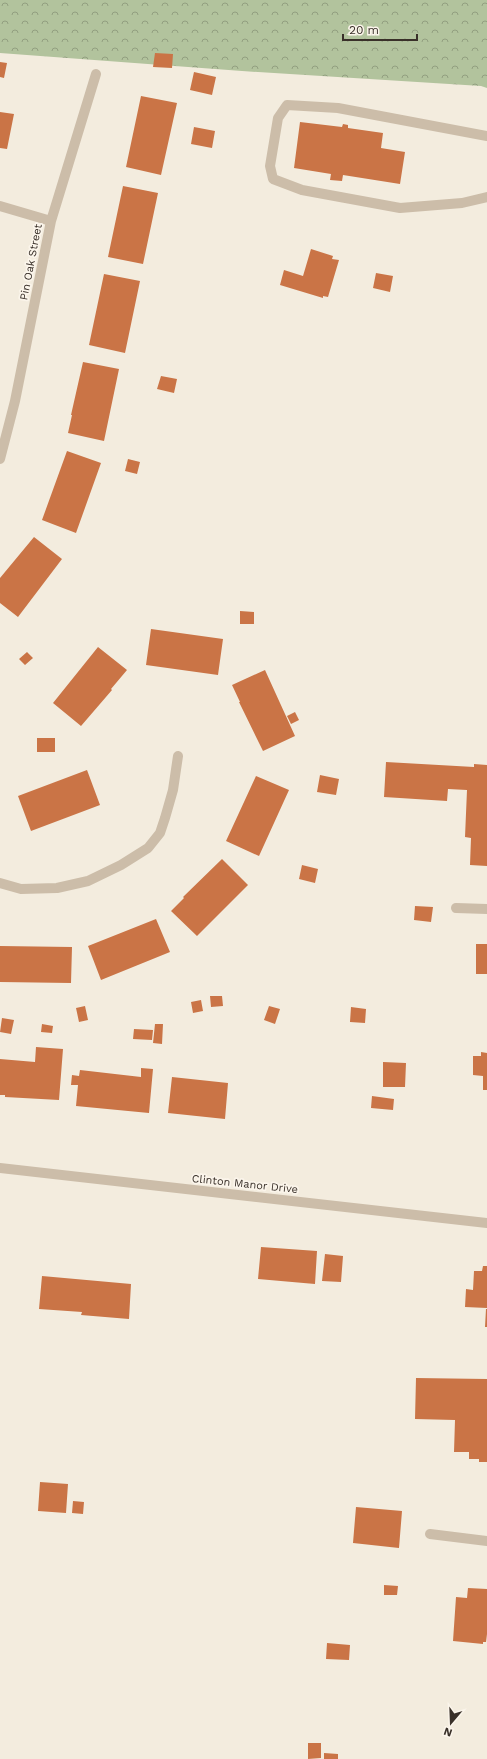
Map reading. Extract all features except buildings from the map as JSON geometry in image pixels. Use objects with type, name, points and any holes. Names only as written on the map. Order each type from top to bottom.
[{"type":"street","name":"Pin Oak Street","points":[[0,459],[15,401],[51,221],[96,74]]},
{"type":"street","points":[[487,136],[338,108],[287,105],[278,118],[270,166],[273,179],[302,190],[400,208],[462,203],[487,198]]},
{"type":"street","points":[[0,206],[51,221]]},
{"type":"street","points":[[0,883],[21,889],[57,888],[88,881],[121,865],[148,848],[160,833],[165,818],[173,790],[178,756]]},
{"type":"street","points":[[456,908],[487,909]]},
{"type":"street","name":"Clinton Manor Drive","points":[[0,1168],[487,1223]]},
{"type":"street","points":[[430,1534],[487,1541]]},
{"type":"green space","points":[[0,0],[487,0],[487,88],[481,86],[242,71],[0,53]]}]
